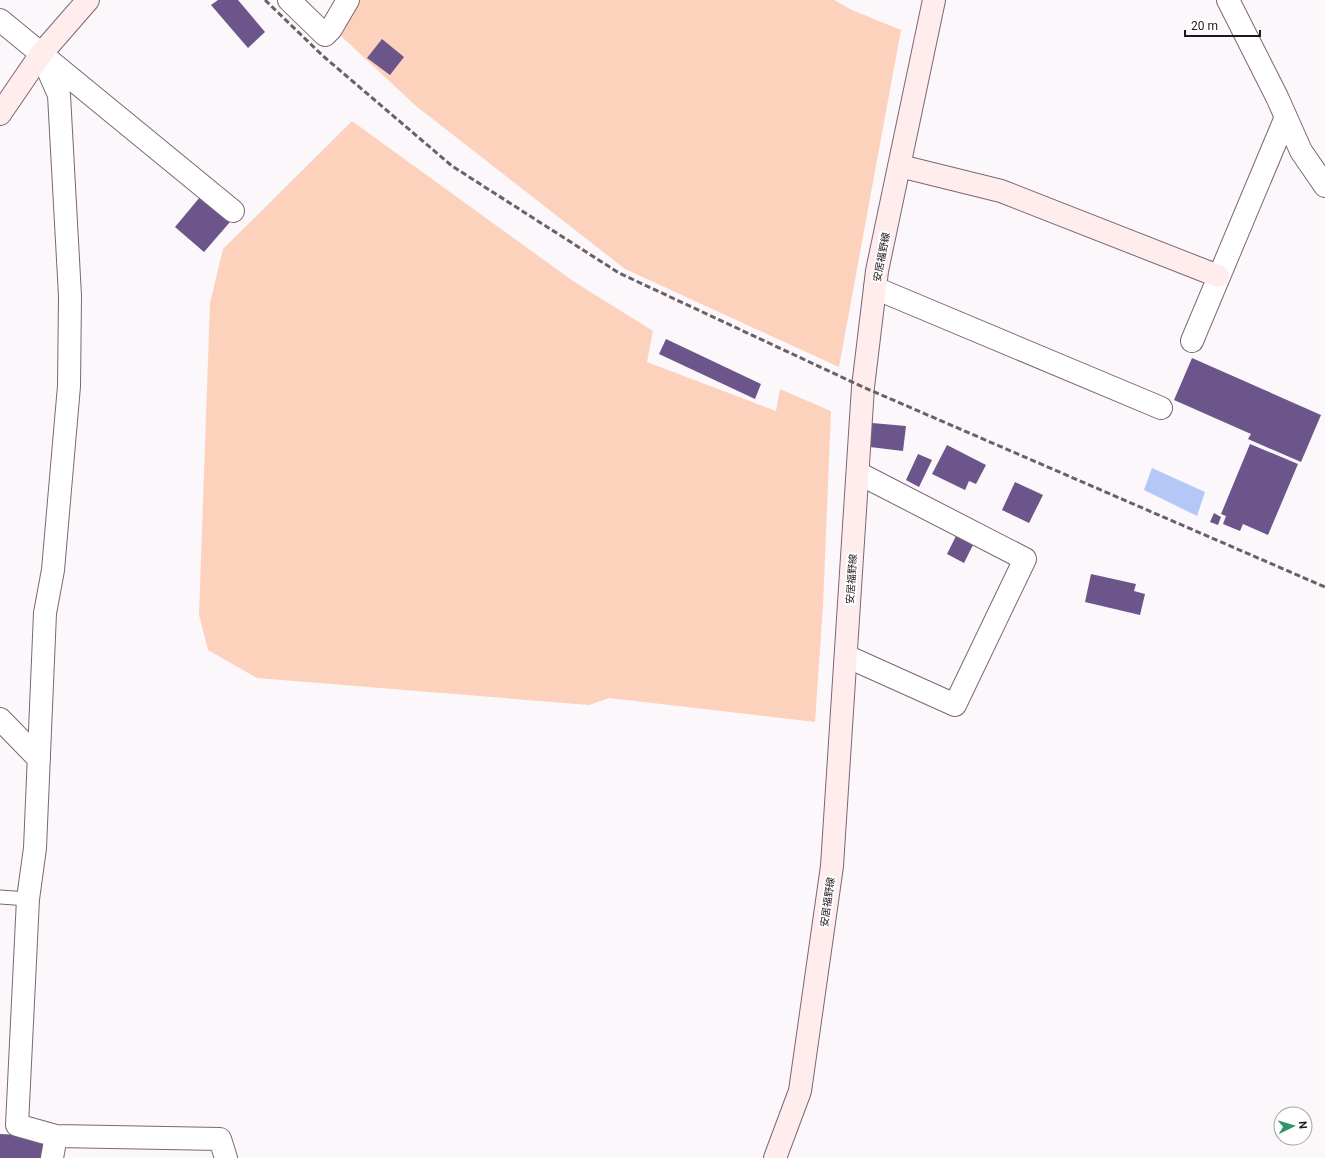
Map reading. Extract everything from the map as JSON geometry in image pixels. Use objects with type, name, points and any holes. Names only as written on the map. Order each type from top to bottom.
[{"type":"main road","points":[[0,114],[41,54],[88,0]]},
{"type":"main road","name":"安居福野線","points":[[774,1158],[800,1091],[832,866],[863,387],[877,271],[934,0]]},
{"type":"main road","points":[[900,166],[1001,191],[1218,276]]},
{"type":"street","points":[[289,0],[325,35],[331,29],[348,0]]},
{"type":"street","points":[[1228,0],[1286,117],[1301,151],[1325,186]]},
{"type":"street","points":[[0,20],[234,211]]},
{"type":"street","points":[[41,54],[59,95],[70,296],[69,386],[53,570],[45,613],[35,848],[28,899],[17,1125],[56,1136],[220,1139],[226,1158]]},
{"type":"street","points":[[1192,341],[1286,117]]},
{"type":"street","points":[[876,288],[1161,408]]},
{"type":"street","points":[[846,656],[955,705],[1025,558],[858,473]]},
{"type":"street","points":[[0,719],[39,759]]},
{"type":"street","points":[[52,1158],[56,1136]]},
{"type":"lane","points":[[0,897],[28,899]]},
{"type":"shaded area","points":[[360,0],[834,0],[852,10],[901,30],[839,367],[625,269],[416,106],[341,36]]},
{"type":"shaded area","points":[[352,121],[573,281],[653,331],[647,362],[776,411],[780,389],[831,411],[823,606],[815,722],[609,698],[589,705],[257,678],[208,650],[199,615],[210,303],[223,249]]},
{"type":"water","points":[[1152,468],[1205,492],[1197,516],[1144,490]]},
{"type":"building","points":[[218,0],[238,0],[265,32],[248,48],[211,5]]},
{"type":"building","points":[[382,39],[404,57],[390,75],[367,58]]},
{"type":"building","points":[[200,197],[230,222],[204,252],[175,227]]},
{"type":"building","points":[[666,339],[761,384],[755,399],[659,354]]},
{"type":"building","points":[[1192,358],[1321,415],[1301,462],[1248,439],[1251,434],[1174,400]]},
{"type":"building","points":[[872,423],[906,426],[903,451],[870,447]]},
{"type":"building","points":[[1250,444],[1298,464],[1268,535],[1243,524],[1240,531],[1223,524],[1226,516],[1221,514]]},
{"type":"building","points":[[947,445],[986,465],[976,484],[969,481],[965,490],[932,474]]},
{"type":"building","points":[[918,454],[932,460],[919,487],[906,480]]},
{"type":"building","points":[[1015,482],[1043,495],[1029,523],[1002,510]]},
{"type":"building","points":[[1214,513],[1221,517],[1218,525],[1210,522]]},
{"type":"building","points":[[957,534],[974,543],[964,563],[947,554]]},
{"type":"building","points":[[1091,574],[1136,584],[1134,591],[1145,594],[1140,615],[1085,602]]},
{"type":"building","points":[[0,1134],[44,1136],[43,1158],[0,1158]]},
{"type":"railway","points":[[265,0],[323,56],[452,166],[619,273],[863,387],[1325,587]]}]
